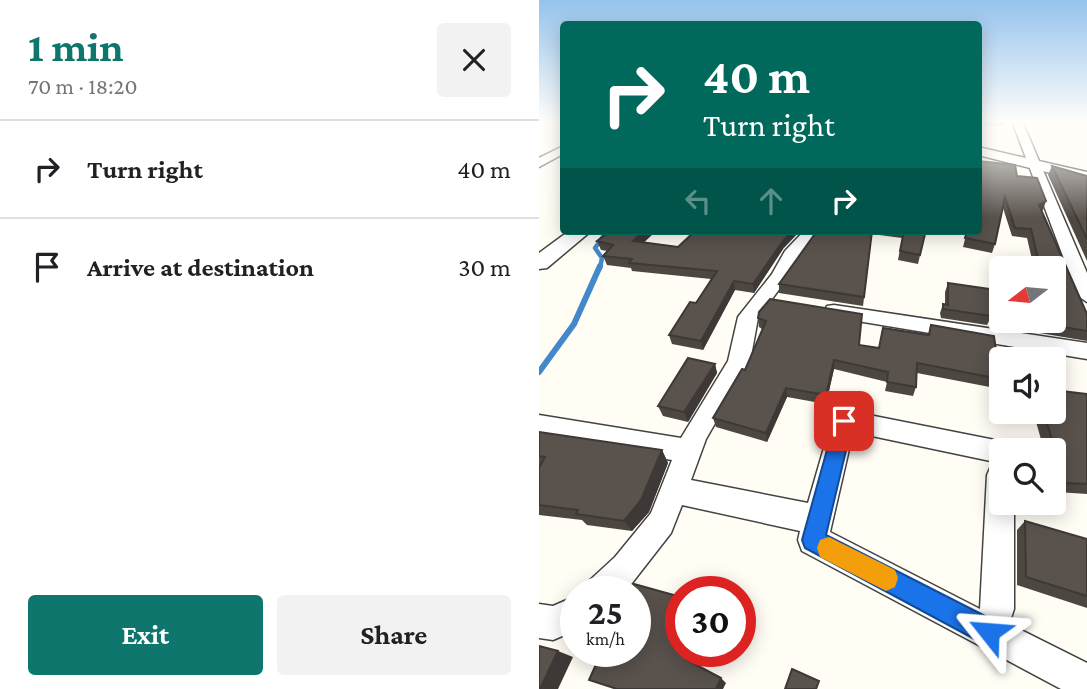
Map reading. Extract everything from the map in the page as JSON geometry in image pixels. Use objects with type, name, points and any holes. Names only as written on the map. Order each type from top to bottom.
[{"type":"street","points":[[539,163],[557,153]]},
{"type":"street","points":[[987,153],[1087,177]]},
{"type":"street","points":[[1032,153],[1087,296]]},
{"type":"street","points":[[539,246],[560,230]]},
{"type":"street","points":[[539,263],[576,235]]},
{"type":"street","points":[[618,576],[661,523],[695,436],[739,362],[748,317],[808,235]]},
{"type":"street","points":[[764,297],[790,304]]},
{"type":"street","points":[[815,308],[1087,351]]},
{"type":"street","points":[[989,449],[844,421],[813,540],[1087,683]]},
{"type":"street","points":[[539,426],[689,451]]},
{"type":"street","points":[[674,490],[818,520]]},
{"type":"street","points":[[989,632],[997,609],[1000,515]]},
{"type":"street","points":[[539,621],[552,623],[560,620]]},
{"type":"building","points":[[982,161],[1015,165],[1017,176],[1037,178],[1046,201],[1039,205],[1061,256],[1037,256],[1031,229],[1015,228],[1005,197],[995,244],[965,238],[966,235],[982,235]]},
{"type":"building","points":[[1052,166],[1087,176],[1087,239]]},
{"type":"building","points":[[605,235],[640,235],[633,241],[678,247],[691,235],[788,235],[753,284],[734,281],[701,341],[669,335],[690,302],[696,303],[717,271],[629,263],[632,259],[603,256],[613,245],[597,241]]},
{"type":"building","points":[[814,235],[872,235],[864,297],[779,284]]},
{"type":"building","points":[[903,235],[925,235],[920,255],[900,251]]},
{"type":"building","points":[[1066,266],[1087,314],[1087,331],[1066,328]]},
{"type":"building","points":[[948,283],[989,289],[989,316],[943,309],[943,304],[948,305]]},
{"type":"building","points":[[770,299],[862,314],[859,345],[879,348],[883,328],[929,335],[931,325],[994,336],[996,347],[989,347],[989,377],[917,363],[916,387],[887,382],[888,372],[834,360],[826,395],[786,388],[766,433],[713,418],[742,369],[745,370],[766,321],[758,318],[759,312]]},
{"type":"building","points":[[688,358],[715,364],[684,412],[658,406]]},
{"type":"building","points":[[1066,392],[1087,394],[1087,484],[1066,483],[1066,438],[1052,438],[1047,424],[1066,424]]},
{"type":"building","points":[[539,432],[662,450],[641,500],[624,521],[576,514],[578,510],[539,505],[539,468],[545,457],[539,456]]},
{"type":"building","points":[[1025,521],[1087,539],[1087,596],[1026,577]]},
{"type":"building","points":[[651,589],[665,593],[665,667],[700,667],[721,678],[716,689],[617,689],[589,680],[595,667],[651,667]]},
{"type":"building","points":[[539,646],[558,651],[540,689],[539,689]]},
{"type":"building","points":[[792,669],[819,681],[816,689],[785,689]]},
{"type":"waterway","points":[[600,268],[602,258],[595,248],[604,235]]},
{"type":"waterway","points":[[539,372],[574,324],[600,266]]},
{"type":"slow traffic","points":[[829,548],[886,578]]},
{"type":"route","points":[[844,421],[813,540],[989,632]]}]
